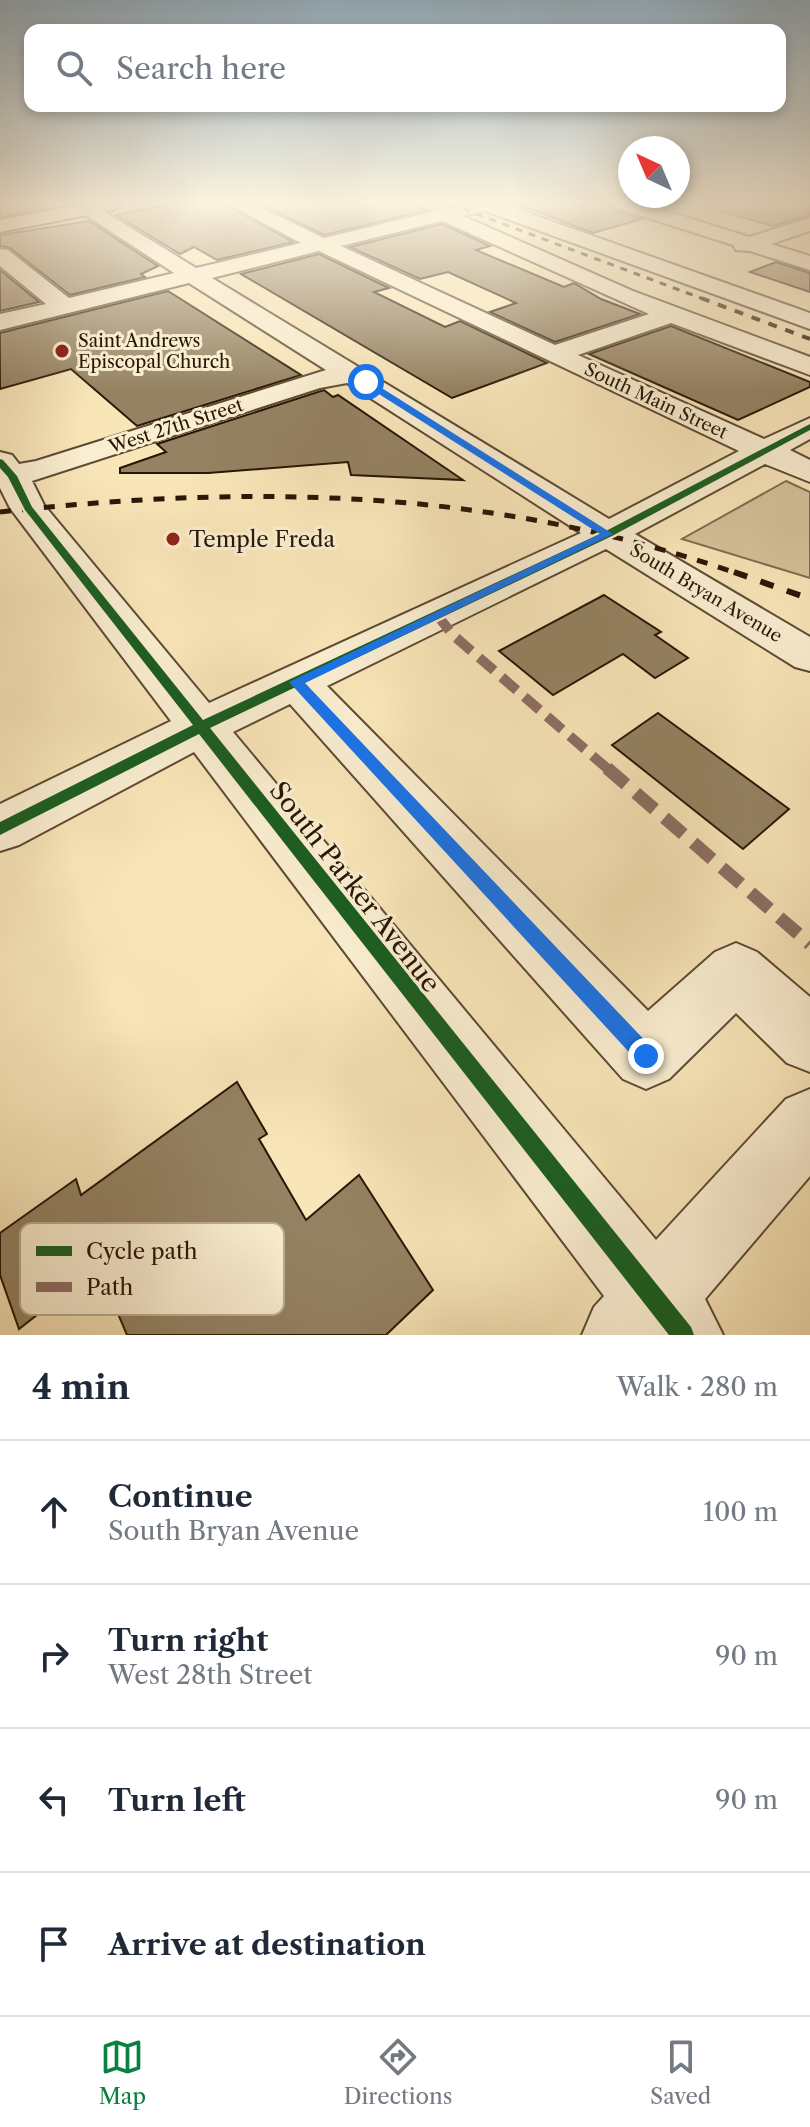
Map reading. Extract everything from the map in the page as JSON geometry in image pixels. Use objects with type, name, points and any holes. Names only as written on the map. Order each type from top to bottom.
[{"type":"street","points":[[14,266],[64,306]]},
{"type":"street","name":"South Bryan Avenue","points":[[180,266],[608,534],[810,656]]},
{"type":"street","points":[[0,322],[194,275],[217,266]]},
{"type":"street","points":[[388,266],[502,329]]},
{"type":"street","points":[[391,266],[486,316],[502,329]]},
{"type":"street","points":[[557,266],[810,367]]},
{"type":"street","points":[[659,266],[810,321]]},
{"type":"street","points":[[669,270],[681,266]]},
{"type":"street","points":[[555,354],[672,314]]},
{"type":"street","name":"South Main Street","points":[[502,329],[810,472]]},
{"type":"street","name":"West 27th Street","points":[[4,472],[43,469],[314,381],[352,374]]},
{"type":"street","points":[[0,829],[201,727],[608,534],[810,427]]},
{"type":"street","name":"South Parker Avenue","points":[[4,472],[28,508],[201,727],[653,1323]]},
{"type":"street","points":[[296,682],[646,1056],[736,972],[810,1040]]},
{"type":"street","points":[[653,1323],[810,1123]]},
{"type":"shaded area","points":[[786,481],[810,492],[810,578],[682,539]]},
{"type":"building","points":[[33,266],[157,266],[141,274],[145,277],[70,295]]},
{"type":"building","points":[[271,266],[344,266],[389,288],[374,292],[445,327],[460,321],[547,363],[452,398],[241,274]]},
{"type":"building","points":[[392,266],[515,266],[564,287],[574,283],[601,299],[640,314],[555,342],[490,312],[516,303],[448,272],[420,279]]},
{"type":"building","points":[[765,266],[789,266],[810,273],[810,292],[750,272]]},
{"type":"building","points":[[0,270],[39,302],[0,311]]},
{"type":"building","points":[[168,291],[301,375],[137,426],[71,369],[0,389],[0,333]]},
{"type":"building","points":[[671,326],[810,382],[810,387],[738,420],[589,354]]},
{"type":"building","points":[[324,390],[333,397],[338,395],[463,480],[351,475],[348,462],[208,473],[120,473],[120,468],[166,452],[157,444]]},
{"type":"building","points":[[604,595],[661,632],[655,635],[688,658],[655,678],[623,654],[553,695],[499,651]]},
{"type":"building","points":[[658,713],[789,809],[743,849],[612,745]]},
{"type":"building","points":[[237,1082],[267,1134],[259,1139],[306,1220],[359,1175],[433,1290],[386,1335],[127,1335],[118,1315],[284,1315],[284,1223],[20,1223],[20,1315],[37,1315],[19,1329],[0,1275],[0,1233],[76,1179],[81,1195]]},
{"type":"railway","points":[[616,266],[706,300]]},
{"type":"railway","points":[[701,298],[810,339]]},
{"type":"railway","points":[[0,512],[189,498],[373,500],[465,509],[556,524],[647,545],[739,574]]},
{"type":"railway","points":[[734,572],[810,599]]},
{"type":"marked path","points":[[437,615],[453,635],[810,944]]},
{"type":"cycle path","points":[[0,829],[201,727],[608,534],[810,427]]},
{"type":"cycle path","points":[[0,462],[12,476],[28,508],[683,1335]]},
{"type":"place","name":"Saint Andrews Episcopal Church","points":[[62,351]]},
{"type":"place","name":"Temple Freda","points":[[173,539]]},
{"type":"route","points":[[366,382],[608,534],[296,682],[646,1056]]}]
